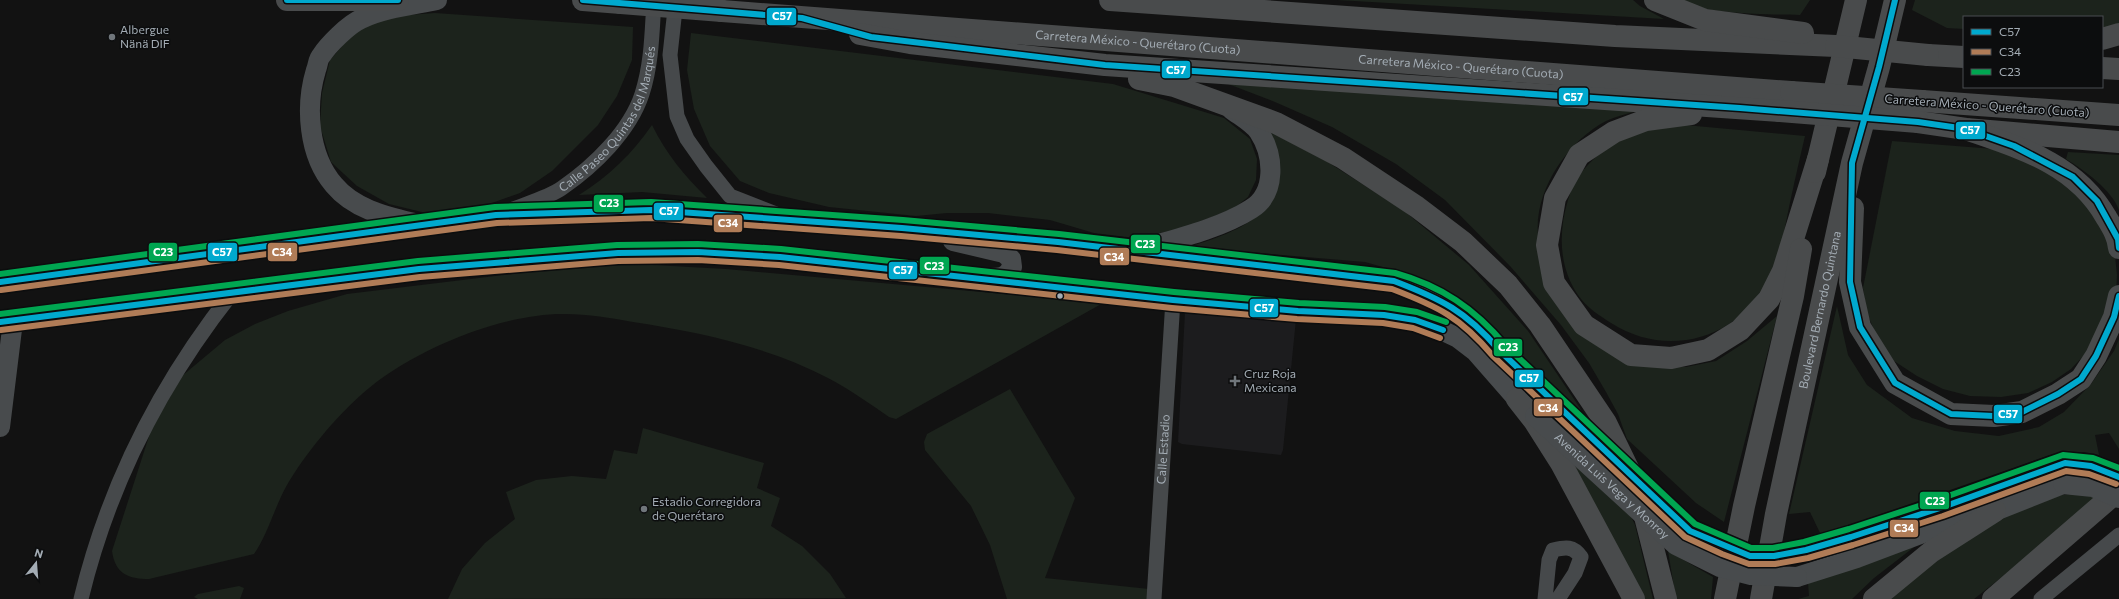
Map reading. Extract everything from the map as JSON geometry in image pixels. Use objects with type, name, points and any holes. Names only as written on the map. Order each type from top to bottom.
[{"type":"highway","points":[[287,0],[398,0]]},
{"type":"highway","name":"Carretera México - Querétaro (Cuota)","points":[[582,0],[802,18],[1791,92],[1920,111],[1966,129],[2119,142]]},
{"type":"highway","points":[[1110,0],[1615,36],[1836,46],[1963,57]]},
{"type":"highway","points":[[1655,0],[1705,20],[1798,31],[1836,46]]},
{"type":"highway","name":"Boulevard Bernardo Quintana","points":[[1761,599],[1778,506],[1852,163],[1879,67],[1895,0]]},
{"type":"highway","points":[[1725,599],[1744,506],[1793,296],[1818,159],[1855,3]]},
{"type":"highway","name":"Carretera México - Querétaro (Cuota)","points":[[802,18],[871,37],[910,43],[1105,65],[1780,111],[1920,111],[2119,115]]},
{"type":"highway","points":[[2103,39],[2119,34]]},
{"type":"highway","points":[[1105,65],[1136,78],[1174,86],[1276,123],[1343,158],[1417,208],[1463,242],[1508,285],[1540,325],[1606,423],[1638,489],[1666,599]]},
{"type":"highway","points":[[2103,68],[2119,69]]},
{"type":"highway","points":[[1740,108],[1646,120],[1614,132],[1579,155],[1555,198],[1547,245],[1554,284],[1584,325],[1631,355],[1671,358],[1708,350],[1740,330],[1769,299],[1783,271],[1818,159]]},
{"type":"highway","points":[[1966,129],[2014,146],[2073,177],[2097,201],[2118,239],[2119,248]]},
{"type":"highway","points":[[1852,163],[1850,282],[1860,327],[1895,383],[1950,414],[1994,416],[2022,412],[2058,394],[2081,379],[2096,356],[2114,316],[2119,296]]},
{"type":"highway","points":[[1516,399],[1535,422],[1561,464],[1634,599]]},
{"type":"highway","points":[[1993,599],[2119,490]]},
{"type":"highway","points":[[1874,599],[1931,552],[1995,511]]},
{"type":"main road","points":[[426,226],[389,217],[362,208],[334,185],[321,166],[313,141],[310,104],[312,84],[320,56],[343,33],[360,19],[384,11],[438,0]]},
{"type":"main road","points":[[1138,250],[1190,235],[1251,209],[1260,202],[1268,187],[1271,169],[1268,153],[1259,131],[1228,106]]},
{"type":"main road","name":"Avenida Luis Vega y Monroy","points":[[0,282],[426,226],[496,215],[651,210],[902,228],[1138,250],[1394,281],[1426,293],[1457,309],[1483,331],[1499,350],[1690,531],[1725,548],[1750,556],[1774,556],[1806,550],[1940,508],[2064,463],[2091,466],[2119,477]]},
{"type":"main road","points":[[902,228],[1004,253],[1011,259],[1012,263],[1010,271],[1001,278],[963,278]]},
{"type":"main road","name":"Avenida Luis Vega y Monroy","points":[[6,322],[419,269],[618,253],[698,252],[780,257],[1174,300],[1298,311],[1384,315],[1415,320],[1439,328],[1458,338],[1475,351],[1516,399],[1676,545],[1720,567],[1751,575],[1797,577],[1857,558],[1926,532],[1995,511],[2063,484],[2093,488],[2119,498]]},
{"type":"main road","points":[[0,427],[6,322]]},
{"type":"street","name":"Calle Paseo Quintas del Marqués","points":[[496,215],[561,188],[591,164],[631,117],[642,94],[650,60],[654,0]]},
{"type":"street","name":"Calle Paseo Quintas del Marqués","points":[[676,0],[670,55],[677,116],[688,139],[706,166],[730,196],[760,209],[802,221]]},
{"type":"street","points":[[81,599],[88,568],[120,479],[141,431],[208,323],[232,293]]},
{"type":"street","name":"Calle Estadio","points":[[1154,599],[1174,300]]},
{"type":"street","points":[[2041,599],[2119,535]]},
{"type":"street","points":[[1545,599],[1549,560],[1554,550],[1566,547],[1576,550],[1581,557],[1574,573],[1558,599]]},
{"type":"shaded area","points":[[1337,0],[1633,0],[1640,6],[1664,19]]},
{"type":"shaded area","points":[[1679,0],[1810,0],[1800,15],[1754,14],[1720,11],[1704,9]]},
{"type":"shaded area","points":[[1915,0],[2119,0],[2119,26],[2103,31],[2103,16],[1963,16],[1963,29],[1947,28],[1912,10]]},
{"type":"shaded area","points":[[435,13],[633,27],[632,60],[617,96],[598,125],[552,171],[520,193],[489,204],[426,213],[389,204],[357,186],[331,162],[320,126],[322,93],[330,60],[357,29],[394,16]]},
{"type":"shaded area","points":[[691,33],[1113,84],[1224,118],[1250,139],[1257,159],[1256,180],[1248,197],[1233,209],[1180,229],[1135,238],[1094,233],[1050,220],[988,213],[947,213],[916,216],[829,207],[769,193],[740,181],[710,146],[694,109],[687,70]]},
{"type":"shaded area","points":[[1223,82],[1641,110],[1610,119],[1592,130],[1567,154],[1556,169],[1548,184],[1538,218],[1540,251],[1553,298],[1655,367],[1686,367],[1716,361],[1747,341],[1777,316],[1724,522],[1696,503],[1627,439],[1618,414],[1606,392],[1589,363],[1561,325],[1510,266],[1445,200],[1396,164],[1332,127],[1275,102]]},
{"type":"shaded area","points":[[1674,124],[1805,136],[1780,253],[1771,277],[1758,298],[1741,315],[1722,328],[1701,337],[1679,341],[1656,340],[1633,334],[1611,323],[1589,307],[1578,295],[1572,284],[1567,273],[1562,249],[1565,212],[1572,187],[1590,163],[1609,146],[1623,137],[1641,131]]},
{"type":"shaded area","points":[[652,125],[663,146],[676,164],[707,198],[642,192],[579,195],[590,188],[619,164],[636,146]]},
{"type":"shaded area","points":[[1269,131],[1326,161],[1403,210],[1469,265],[1528,331],[1580,408],[1635,525],[1653,599],[1640,599],[1603,526],[1491,327],[1444,293],[1408,274],[1365,262],[1188,247],[1227,234],[1246,224],[1260,212],[1274,184],[1278,169],[1278,155]]},
{"type":"shaded area","points":[[1892,141],[2007,150],[2030,157],[2090,200],[2115,256],[2117,275],[2116,295],[2088,351],[2071,369],[2052,382],[2028,393],[2001,397],[1970,396],[1943,389],[1917,376],[1894,361],[1877,337],[1867,313],[1863,288]]},
{"type":"shaded area","points":[[2068,152],[2119,155],[2119,210],[2110,195],[2097,181],[2066,159]]},
{"type":"shaded area","points":[[635,264],[726,269],[1103,303],[896,419],[889,417],[836,382],[805,367],[758,349],[733,342],[683,331],[591,315],[540,315],[513,320],[485,328],[430,350],[405,363],[382,378],[362,394],[331,425],[295,473],[287,485],[263,539],[254,554],[149,579],[135,578],[124,574],[116,565],[112,551],[152,427],[182,376],[225,340],[255,324],[288,311],[347,294],[544,270]]},
{"type":"shaded area","points":[[1837,306],[1848,355],[1867,385],[1912,418],[1955,431],[1999,436],[2039,427],[2064,412],[2091,384],[2114,351],[2119,339],[2119,449],[2109,433],[2095,435],[2099,455],[2084,452],[2053,454],[1821,535],[1810,512],[1789,514]]},
{"type":"shaded area","name":"Cruz Roja Mexicana","points":[[1185,312],[1296,319],[1283,450],[1281,455],[1182,444],[1178,442]]},
{"type":"shaded area","points":[[1010,389],[1075,498],[1045,578],[1149,589],[1149,599],[1007,599],[990,545],[971,506],[925,450],[924,442],[927,434]]},
{"type":"shaded area","name":"Estadio Corregidora de Querétaro","points":[[643,428],[764,463],[757,488],[780,498],[771,526],[802,546],[830,574],[846,598],[448,599],[462,569],[485,543],[515,519],[506,492],[536,480],[572,476],[606,479],[614,450],[637,454]]},
{"type":"shaded area","points":[[2078,493],[2101,499],[1974,599],[1884,599],[1896,588],[2003,516],[2054,496]]},
{"type":"shaded area","points":[[1918,544],[1874,578],[1852,599],[1798,599],[1809,596],[1808,583]]},
{"type":"shaded area","points":[[1668,551],[1713,577],[1711,599],[1676,599]]},
{"type":"shaded area","points":[[239,586],[244,588],[240,599],[198,599],[194,597],[198,594]]},
{"type":"transit line","name":"C57","points":[[287,0],[398,0]]},
{"type":"transit line","name":"C57","points":[[583,0],[802,18],[871,37],[1105,65],[1740,108],[1918,122],[1966,129],[2014,146],[2073,177],[2097,201],[2118,239],[2119,248]]},
{"type":"transit line","name":"C57","points":[[1895,0],[1879,67],[1852,163],[1850,282],[1860,327],[1895,383],[1951,414],[1994,416],[2022,412],[2058,394],[2081,379],[2096,356],[2114,317],[2119,296]]},
{"type":"transit line","name":"C23","points":[[0,274],[495,207],[651,202],[903,220],[1059,234],[1395,273],[1412,278],[1442,292],[1469,309],[1505,345],[1695,524],[1751,548],[1773,548],[1804,542],[1849,529],[1937,500],[2063,455],[2093,458],[2119,468]]},
{"type":"transit line","name":"C57","points":[[0,282],[496,215],[651,210],[902,228],[1058,242],[1394,281],[1426,294],[1452,308],[1475,325],[1499,350],[1690,531],[1750,556],[1774,556],[1806,550],[1851,537],[1940,508],[2065,463],[2091,466],[2119,477]]},
{"type":"transit line","name":"C34","points":[[1,290],[497,223],[651,218],[901,236],[1057,250],[1392,289],[1423,302],[1459,322],[1685,537],[1722,554],[1749,564],[1775,564],[1808,558],[1853,545],[1943,516],[2066,471],[2089,474],[2116,484]]},
{"type":"transit line","name":"C23","points":[[0,314],[418,261],[617,245],[698,244],[781,249],[1174,292],[1299,303],[1385,307],[1417,312],[1446,322]]},
{"type":"transit line","name":"C57","points":[[0,322],[419,269],[618,253],[698,252],[780,257],[1173,300],[1298,311],[1384,315],[1415,320],[1443,330]]},
{"type":"transit line","name":"C34","points":[[1,330],[420,277],[618,261],[698,260],[779,265],[1172,308],[1297,319],[1383,323],[1413,328],[1440,338]]},
{"type":"place","name":"Albergue Nänä DIF","points":[[112,37]]},
{"type":"place","name":"Cruz Roja Mexicana","points":[[1235,381]]},
{"type":"place","name":"Estadio Corregidora de Querétaro","points":[[644,509]]}]
